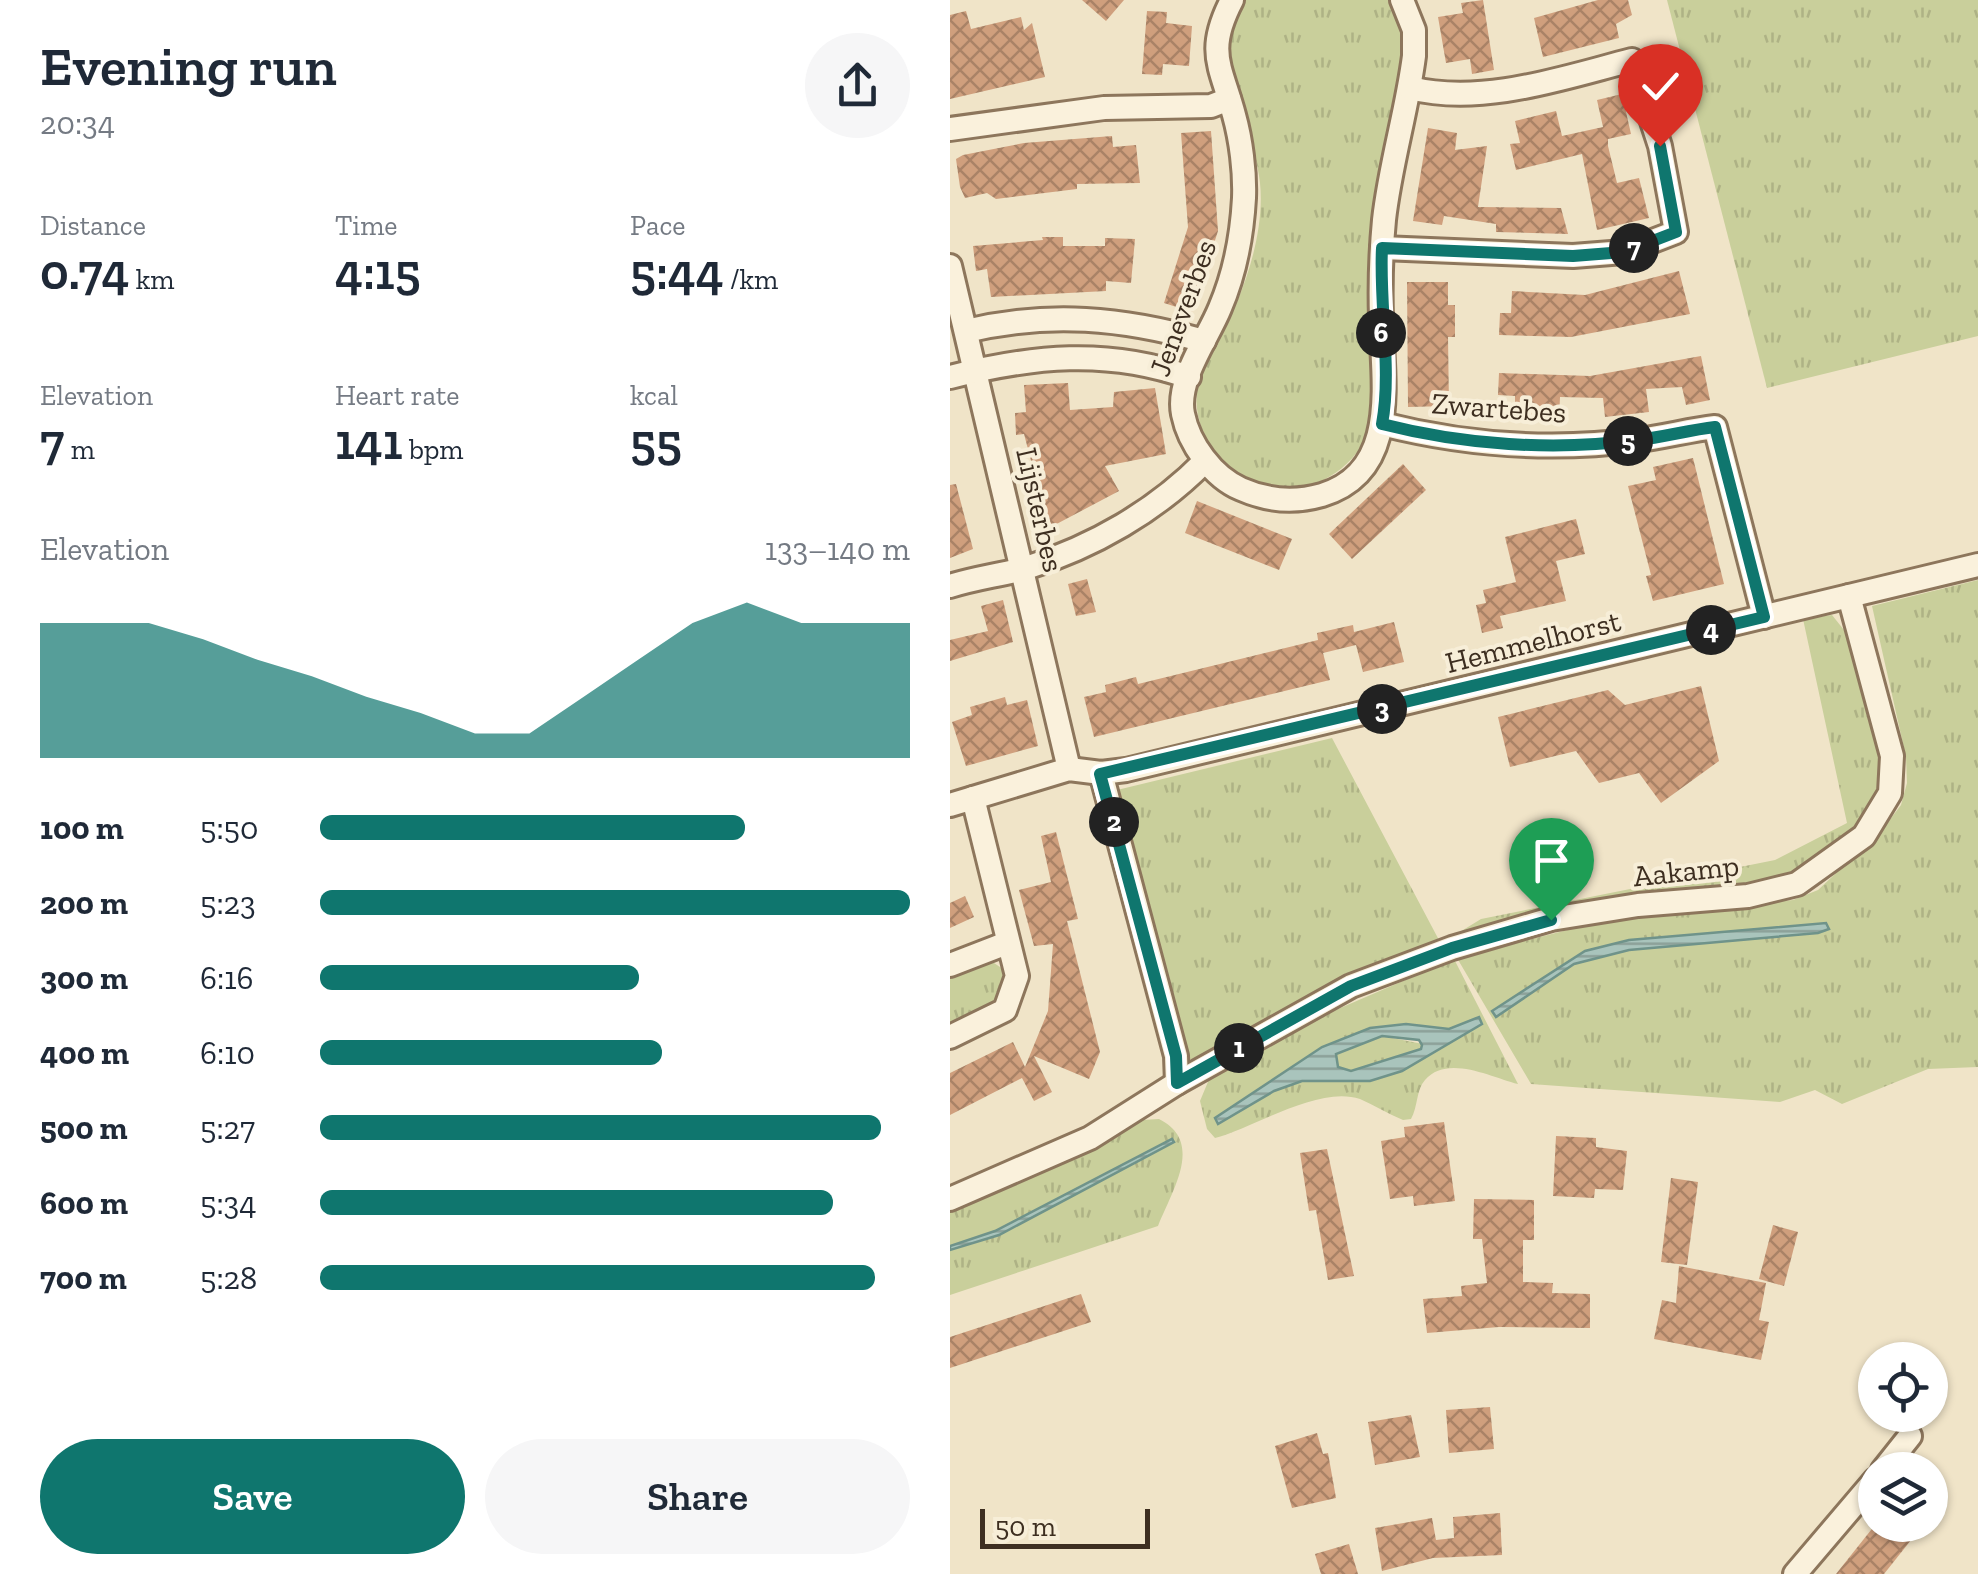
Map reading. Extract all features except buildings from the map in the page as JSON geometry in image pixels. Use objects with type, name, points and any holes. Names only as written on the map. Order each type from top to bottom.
[{"type":"street","name":"Jeneverbes","points":[[1226,2],[1216,67],[1229,99],[1240,150],[1241,238],[1220,308],[1189,377],[1183,414],[1205,461],[1234,486],[1260,497],[1298,502],[1330,492],[1353,476],[1371,458],[1382,424],[1387,396],[1381,328],[1382,248],[1410,88],[1414,30],[1402,0]]},
{"type":"street","points":[[1382,248],[1511,256],[1624,252],[1676,232],[1660,146],[1632,60],[1540,84],[1468,93],[1432,93],[1410,88]]},
{"type":"street","points":[[950,129],[1028,115],[1211,106],[1229,99]]},
{"type":"street","name":"Lijsterbes","points":[[950,266],[960,329],[976,370],[1069,769]]},
{"type":"street","points":[[960,329],[1020,320],[1098,318],[1150,326],[1204,342]]},
{"type":"street","points":[[950,377],[1032,358],[1080,356],[1141,364],[1189,377]]},
{"type":"street","name":"Zwartebes","points":[[1382,424],[1479,442],[1544,445],[1640,440],[1715,427],[1764,617]]},
{"type":"street","points":[[950,586],[1023,569],[1109,534],[1175,490],[1205,461]]},
{"type":"street","name":"Hemmelhorst","points":[[1100,774],[1978,565]]},
{"type":"street","name":"Aakamp","points":[[950,1199],[1090,1138],[1177,1083],[1351,986],[1452,948],[1551,920],[1638,905],[1748,896],[1798,884],[1864,836],[1890,793],[1892,756],[1850,596]]},
{"type":"street","points":[[950,806],[1069,769],[1100,774],[1176,1056],[1177,1083]]},
{"type":"street","points":[[950,1037],[1005,1010],[1017,976],[974,798]]},
{"type":"street","points":[[950,966],[1007,943]]},
{"type":"street","points":[[1897,1452],[1910,1436]]},
{"type":"street","points":[[1796,1574],[1858,1500]]},
{"type":"green space","points":[[1242,0],[1389,0],[1399,12],[1405,52],[1377,210],[1373,424],[1356,453],[1334,474],[1308,486],[1280,489],[1253,484],[1229,470],[1210,447],[1198,415],[1198,385],[1237,302],[1256,244],[1260,213],[1256,162],[1230,63],[1231,18]]},
{"type":"green space","points":[[1667,0],[1978,0],[1978,336],[1767,388]]},
{"type":"green space","points":[[1978,580],[1978,1067],[1928,1069],[1842,1104],[1815,1090],[1780,1102],[1531,1084],[1457,958],[1611,919],[1793,900],[1818,890],[1882,830],[1901,805],[1907,783],[1906,757],[1872,606]]},
{"type":"green space","points":[[1832,615],[1860,650],[1888,775],[1866,817],[1783,882],[1645,893],[1450,938],[1481,919],[1775,860],[1847,823],[1803,619]]},
{"type":"green space","points":[[1332,738],[1440,942],[1302,998],[1200,1059],[1185,1059],[1117,790]]},
{"type":"green space","points":[[1454,959],[1518,1084],[1470,1070],[1445,1069],[1434,1072],[1422,1084],[1411,1119],[1403,1120],[1360,1099],[1344,1096],[1307,1102],[1215,1138],[1207,1129],[1200,1101],[1210,1077],[1280,1034]],"holes":[[[1479,1017],[1482,1024],[1386,1076],[1363,1081],[1310,1080],[1290,1084],[1218,1123],[1215,1118],[1322,1047],[1406,1024],[1449,1029]]]},
{"type":"green space","points":[[991,961],[1009,973],[1007,996],[950,1031],[950,973]]},
{"type":"green space","points":[[1382,1036],[1423,1044],[1421,1049],[1351,1071],[1338,1067],[1336,1054]]},
{"type":"green space","points":[[1159,1119],[1173,1129],[1183,1153],[1177,1182],[1158,1226],[950,1295],[950,1250],[999,1235],[1172,1139],[995,1231],[950,1246],[950,1211],[1052,1168],[1142,1120]]},
{"type":"water","points":[[1826,923],[1829,929],[1818,933],[1629,950],[1574,964],[1496,1017],[1492,1011],[1585,951],[1629,940]]},
{"type":"water","points":[[1479,1017],[1482,1024],[1402,1071],[1370,1081],[1302,1081],[1274,1091],[1218,1124],[1215,1118],[1322,1047],[1370,1028],[1406,1024],[1449,1029]],"holes":[[[1382,1036],[1419,1040],[1421,1049],[1351,1071],[1338,1067],[1336,1054]]]},
{"type":"water","points":[[1172,1139],[1174,1142],[999,1235],[950,1250],[950,1246],[995,1231]]},
{"type":"route","points":[[1551,920],[1452,948],[1351,986],[1177,1083],[1176,1056],[1100,774],[1764,617],[1715,427],[1640,440],[1544,445],[1479,442],[1382,424],[1387,396],[1381,328],[1382,248],[1511,256],[1624,252],[1676,232],[1660,146]]}]
